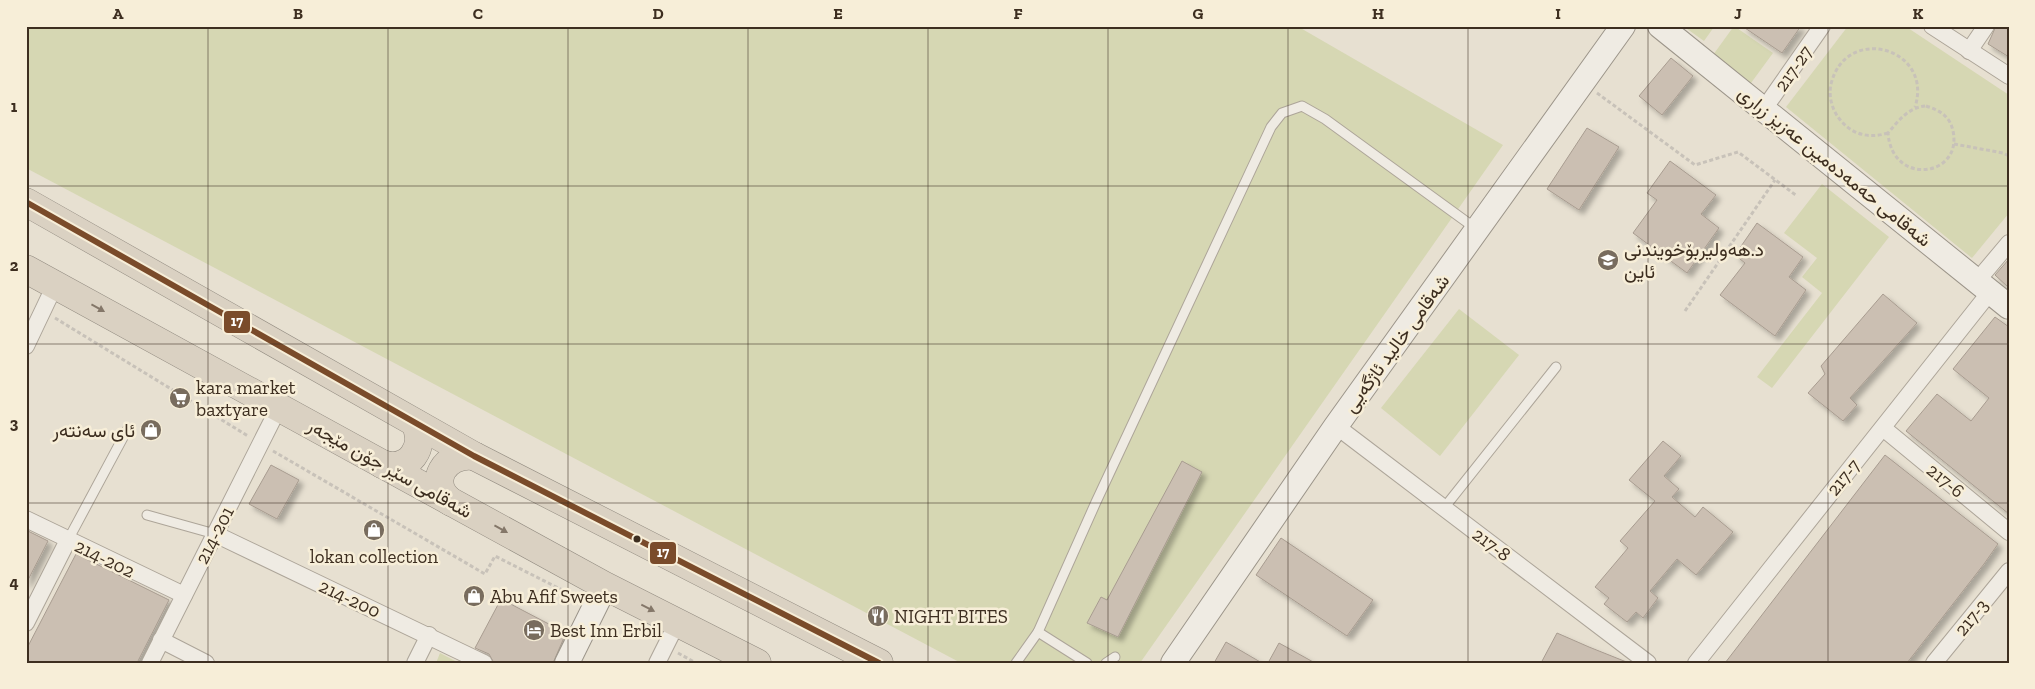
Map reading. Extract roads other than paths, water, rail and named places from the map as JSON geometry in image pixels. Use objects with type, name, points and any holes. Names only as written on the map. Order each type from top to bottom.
[{"type":"highway","points":[[26,202],[474,456],[879,663]]},
{"type":"highway","name":"شەقامی سێر جۆن مێجەر","points":[[26,269],[451,502],[600,596],[673,632],[757,663]]},
{"type":"highway","points":[[382,464],[397,466],[411,459],[419,446],[418,430],[415,423]]},
{"type":"highway","points":[[451,502],[441,490],[440,482],[444,467],[456,457],[463,455],[474,456]]},
{"type":"street","name":"شەقامی خالید ئاژگەیی","points":[[1173,663],[1336,426],[1623,26]]},
{"type":"street","name":"شەقامی حەمەدەمین عەزیز زراری","points":[[1660,26],[2009,306]]},
{"type":"street","name":"217-27","points":[[1764,109],[1822,26]]},
{"type":"street","points":[[1932,26],[2009,76]]},
{"type":"street","points":[[1969,51],[1986,26]]},
{"type":"street","name":"217-7","points":[[1696,663],[1882,428],[1984,286],[2009,243]]},
{"type":"street","points":[[26,346],[44,312],[55,285]]},
{"type":"street","name":"214-201","points":[[150,663],[279,407]]},
{"type":"street","name":"217-8","points":[[1336,426],[1648,663]]},
{"type":"street","name":"217-6","points":[[1882,428],[2009,532]]},
{"type":"street","name":"214-202","points":[[26,519],[184,595]]},
{"type":"street","name":"214-200","points":[[215,534],[484,663]]},
{"type":"street","points":[[26,623],[68,540]]},
{"type":"street","name":"217-3","points":[[1934,663],[2009,571]]},
{"type":"street","points":[[567,663],[600,596]]},
{"type":"street","points":[[657,663],[673,632]]},
{"type":"street","points":[[415,663],[428,635]]},
{"type":"street","points":[[162,640],[206,663]]},
{"type":"lane","points":[[1016,663],[1038,632],[1100,493],[1267,136],[1282,113],[1302,106],[1326,120],[1477,229]]},
{"type":"lane","points":[[1444,508],[1556,367]]},
{"type":"lane","points":[[68,540],[127,430]]},
{"type":"lane","points":[[147,515],[215,534]]},
{"type":"lane","points":[[1038,632],[1088,663]]},
{"type":"lane","points":[[1106,663],[1115,656]]},
{"type":"place","name":"د.هه‌ولیربۆخویندنی ئاین","points":[[1608,260]]},
{"type":"place","name":"kara market baxtyare","points":[[180,398]]},
{"type":"place","name":"ئای سەنتەر","points":[[151,430]]},
{"type":"place","name":"lokan collection","points":[[374,530]]},
{"type":"place","name":"Abu Afif Sweets","points":[[474,596]]},
{"type":"place","name":"NIGHT BITES","points":[[878,616]]},
{"type":"place","name":"Best Inn Erbil","points":[[534,630]]}]
